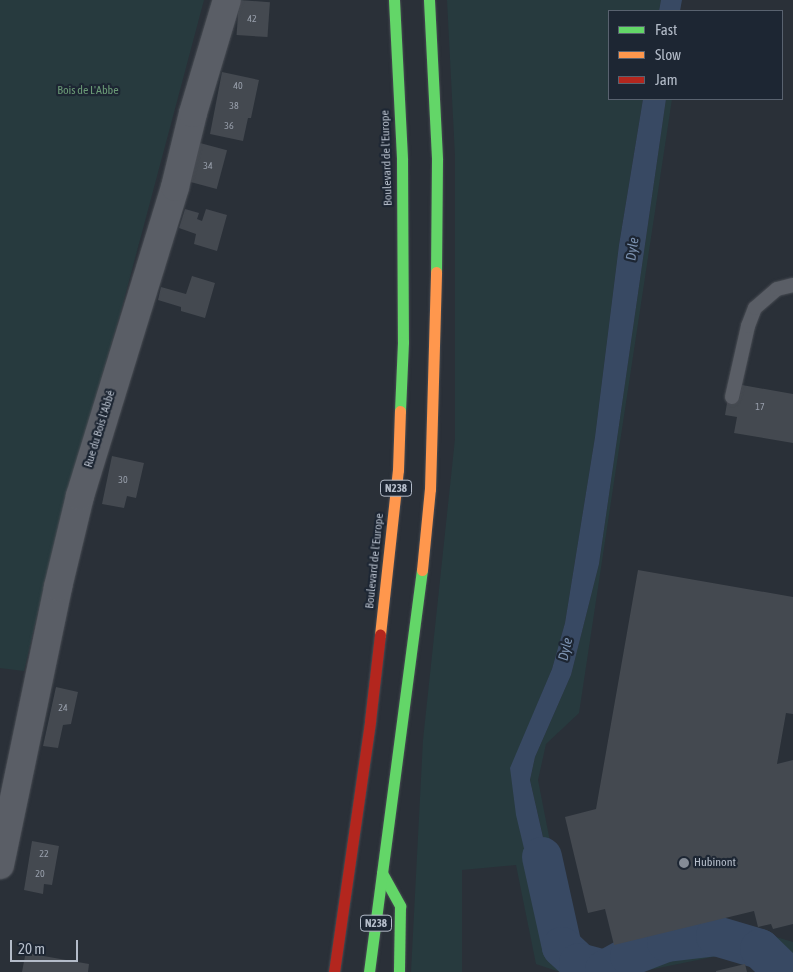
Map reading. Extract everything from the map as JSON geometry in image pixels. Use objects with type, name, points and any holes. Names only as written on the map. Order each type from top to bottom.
[{"type":"highway","name":"Boulevard de l'Europe","points":[[334,972],[370,721],[398,470],[403,342],[402,160],[394,0]]},
{"type":"highway","name":"N238","points":[[369,972],[418,610],[430,489],[436,340],[437,160],[428,0]]},
{"type":"highway","points":[[382,873],[400,906],[399,972]]},
{"type":"street","name":"Rue du Bois l'Abbé","points":[[0,865],[58,587],[80,496],[175,187],[193,113],[227,0]]},
{"type":"lane","points":[[732,397],[748,326],[755,308],[777,289],[793,285]]},
{"type":"green space","name":"Bois de L'Abbe","points":[[0,0],[204,0],[121,311],[60,519],[24,671],[0,668]]},
{"type":"green space","points":[[447,0],[661,0],[659,10],[608,10],[608,100],[643,100],[619,245],[595,437],[565,623],[552,669],[511,768],[560,911],[530,780],[535,757],[571,675],[599,564],[666,100],[672,100],[579,713],[546,744],[538,780],[561,898],[584,947],[591,952],[604,954],[732,924],[793,942],[793,972],[758,972],[748,956],[722,955],[639,972],[560,972],[536,964],[516,865],[462,870],[462,972],[411,972],[423,740],[455,439],[455,156]]},
{"type":"water","points":[[661,0],[682,0],[680,10],[659,10]]},
{"type":"water","points":[[643,100],[666,100],[599,564],[571,675],[535,757],[530,780],[560,912],[538,907],[516,815],[510,768],[552,669],[565,623],[595,437],[619,245]]},
{"type":"building","points":[[239,0],[270,2],[267,37],[237,35]]},
{"type":"building","points":[[222,72],[259,80],[251,118],[248,118],[243,141],[210,134]]},
{"type":"building","points":[[200,143],[227,150],[217,189],[190,182]]},
{"type":"building","points":[[185,209],[199,213],[197,219],[202,221],[206,209],[227,215],[217,251],[194,244],[196,234],[179,228]]},
{"type":"building","points":[[192,276],[215,283],[205,318],[181,311],[181,307],[158,300],[161,287],[186,294]]},
{"type":"building","points":[[742,385],[793,394],[793,443],[734,433],[737,417],[725,415],[728,397],[739,399]]},
{"type":"building","points":[[112,456],[144,463],[136,498],[127,496],[124,508],[102,504]]},
{"type":"building","points":[[638,570],[793,597],[793,714],[786,713],[777,764],[793,760],[793,924],[773,929],[771,924],[758,927],[754,911],[614,945],[605,909],[588,913],[565,817],[596,809]]},
{"type":"building","points":[[56,687],[78,692],[71,724],[63,725],[58,748],[43,746]]},
{"type":"building","points":[[32,841],[59,846],[52,885],[44,884],[43,894],[24,890]]},
{"type":"building","points":[[32,954],[89,964],[88,972],[22,972],[25,956],[32,956]]},
{"type":"building","points":[[745,964],[747,972],[716,972],[716,971]]},
{"type":"waterway","name":"Dyle","points":[[542,857],[562,947],[579,963],[605,970],[630,956],[667,942],[716,936],[760,949],[784,972]]},
{"type":"traffic: fast","points":[[394,0],[402,160],[403,342],[400,411]]},
{"type":"traffic: fast","points":[[429,0],[437,160],[436,272]]},
{"type":"traffic: fast","points":[[369,972],[422,570]]},
{"type":"traffic: fast","points":[[382,873],[400,906],[399,972]]},
{"type":"traffic: slow","points":[[422,570],[430,489],[436,272]]},
{"type":"traffic: slow","points":[[380,635],[398,470],[400,411]]},
{"type":"traffic: jam","points":[[334,972],[370,721],[380,635]]},
{"type":"place","name":"Hubinont","points":[[684,863]]}]
